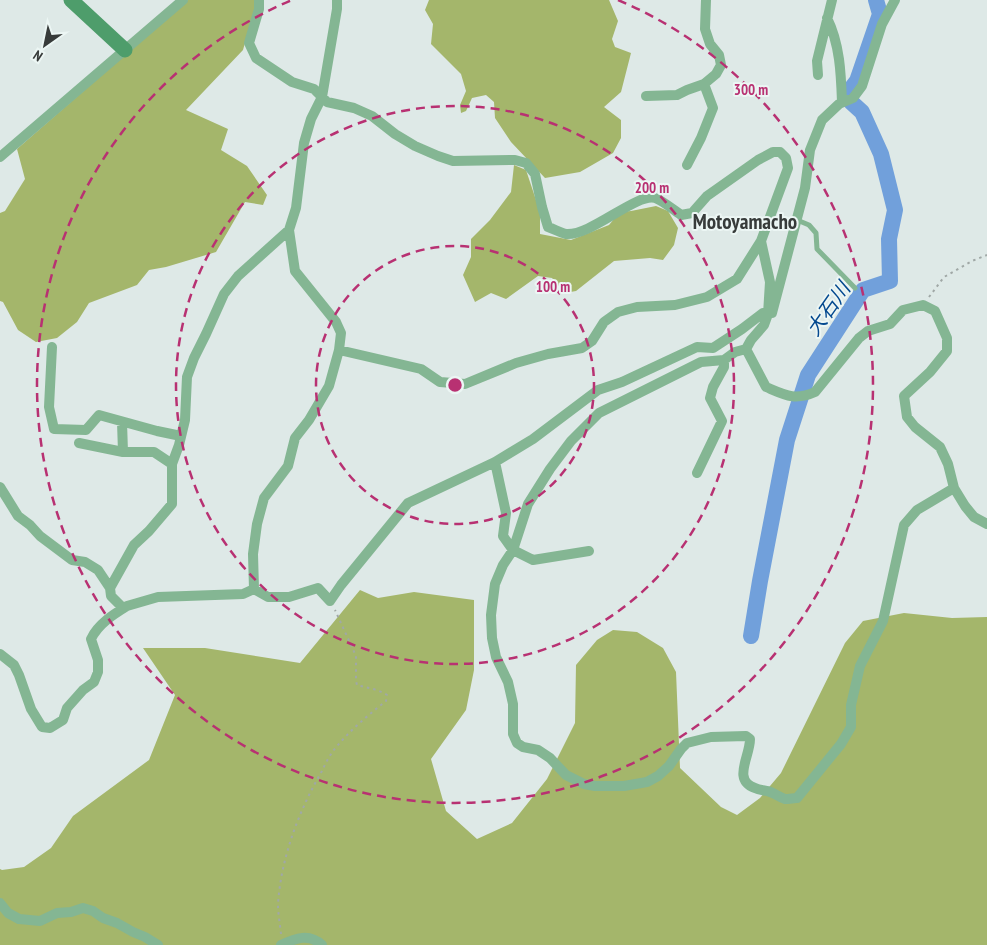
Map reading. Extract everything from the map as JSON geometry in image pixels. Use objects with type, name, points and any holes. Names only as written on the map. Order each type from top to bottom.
[{"type":"street","points":[[71,0],[125,50]]},
{"type":"street","points":[[0,156],[183,0]]},
{"type":"street","points":[[259,0],[259,9],[250,43],[256,58],[292,82],[314,89],[327,102],[354,108],[372,116],[395,134],[415,146],[454,161],[515,160],[526,163],[535,174],[548,227],[566,234],[581,232],[643,200],[655,198],[681,215],[692,213],[707,196],[758,160],[773,152],[780,152],[786,158],[788,168],[762,241],[737,279],[707,297],[675,304],[637,307],[618,312],[604,322],[592,340],[582,348],[548,354],[516,363],[465,384],[440,382],[421,369],[339,350]]},
{"type":"street","points":[[254,589],[253,554],[256,524],[264,498],[288,466],[295,438],[309,420],[329,386],[339,350],[341,333],[336,322],[294,271],[289,230],[296,208],[304,143],[311,119],[322,97],[337,0]]},
{"type":"street","points":[[646,96],[677,95],[704,84],[716,74],[721,65],[719,55],[710,44],[705,29],[706,0]]},
{"type":"street","points":[[818,74],[817,61],[832,0]]},
{"type":"street","points":[[254,589],[268,597],[289,597],[318,588],[330,601],[408,503],[496,462],[533,439],[598,390],[622,382],[697,347],[713,348],[763,313],[772,313],[805,188],[810,150],[822,120],[839,104],[853,98],[862,86],[882,24],[895,0]]},
{"type":"street","points":[[828,18],[833,29],[840,66],[842,102]]},
{"type":"street","points":[[687,165],[701,138],[713,108],[704,84]]},
{"type":"street","points":[[110,588],[134,545],[150,531],[172,504],[172,464],[185,420],[186,377],[224,294],[238,276],[289,230]]},
{"type":"street","points":[[762,241],[770,282],[768,314],[764,325],[746,349],[735,352],[724,360],[701,362],[599,413],[571,441],[550,469],[528,504],[513,550],[495,584],[491,615],[492,638],[496,657],[508,682],[512,696],[513,734],[517,743],[523,747],[538,750],[550,758],[566,775],[584,784],[624,786],[647,782],[658,776],[669,766],[681,749],[694,740],[710,737],[746,736],[750,739],[750,746],[744,766],[743,777],[746,783],[786,799],[797,798],[841,744],[851,727],[851,705],[860,666],[883,621],[904,525],[917,510],[954,488]]},
{"type":"street","points":[[746,349],[766,387],[791,397],[806,396],[815,392],[859,338],[868,331],[890,324],[903,310],[923,305],[935,311],[947,338],[947,350],[930,372],[904,396],[907,417],[915,427],[940,447],[948,464],[954,488],[974,517],[987,524]]},
{"type":"street","points":[[52,347],[49,407],[54,429],[86,430],[99,415],[181,436]]},
{"type":"street","points":[[697,473],[722,421],[710,398],[713,387],[724,367],[724,360]]},
{"type":"street","points":[[122,422],[124,452]]},
{"type":"street","points":[[79,443],[124,452],[154,452],[172,464]]},
{"type":"street","points":[[496,462],[506,513],[503,536],[513,550],[533,560],[589,550]]},
{"type":"street","points":[[0,487],[18,516],[40,536],[72,560],[85,562],[98,570],[110,588],[111,596],[123,608]]},
{"type":"street","points":[[0,654],[14,665],[31,709],[42,727],[50,728],[63,720],[72,702],[94,682],[98,672],[98,660],[91,639],[95,632],[123,608],[158,597],[243,594],[254,589]]},
{"type":"street","points":[[0,903],[8,913],[19,919],[40,921],[57,913],[71,912],[83,908],[93,911],[103,918],[117,923],[158,945]]},
{"type":"street","points":[[281,942],[304,938],[316,940],[322,945]]},
{"type":"lane","points":[[797,220],[809,225],[816,233],[817,249],[855,288]]},
{"type":"path","points":[[923,305],[944,277],[987,255]]},
{"type":"path","points":[[281,942],[278,906],[280,888],[286,858],[298,819],[332,752],[346,736],[386,701],[387,695],[380,690],[368,689],[357,685],[356,656],[330,601]]},
{"type":"green space","points":[[188,0],[257,0],[243,50],[186,110],[228,129],[221,150],[247,166],[267,195],[263,205],[245,202],[216,252],[166,267],[149,270],[137,285],[89,303],[77,322],[57,338],[36,342],[18,330],[3,302],[0,301],[0,213],[5,211],[25,179],[17,149]]},
{"type":"green space","points":[[429,0],[609,0],[618,21],[612,39],[615,47],[631,53],[621,92],[604,107],[621,120],[621,138],[613,153],[580,172],[545,178],[511,142],[495,118],[494,102],[486,95],[472,98],[466,111],[461,113],[460,105],[466,91],[461,74],[431,44],[433,24],[425,10]]},
{"type":"green space","points":[[514,165],[526,170],[540,212],[540,234],[571,240],[609,225],[620,212],[656,206],[668,211],[678,228],[674,245],[663,260],[650,258],[614,261],[576,291],[565,293],[552,278],[538,276],[506,299],[491,293],[475,302],[463,275],[471,257],[471,239],[490,220],[511,192]]},
{"type":"green space","points":[[360,590],[378,598],[414,592],[474,600],[474,670],[466,710],[431,759],[446,811],[477,839],[512,823],[547,779],[575,723],[576,665],[597,640],[613,630],[637,632],[663,648],[676,672],[680,768],[721,807],[737,815],[760,798],[781,773],[845,643],[863,621],[904,613],[952,618],[987,617],[987,945],[0,945],[0,869],[24,867],[51,848],[73,816],[149,760],[175,695],[143,648],[205,648],[300,663]]},
{"type":"waterway","name":"大石川","points":[[751,636],[787,440],[808,375],[863,290],[890,281],[889,239],[895,210],[881,154],[862,112],[851,102],[847,94],[857,81],[880,14],[876,0]]},
{"type":"district","name":"Motoyamacho","points":[[745,221]]}]
